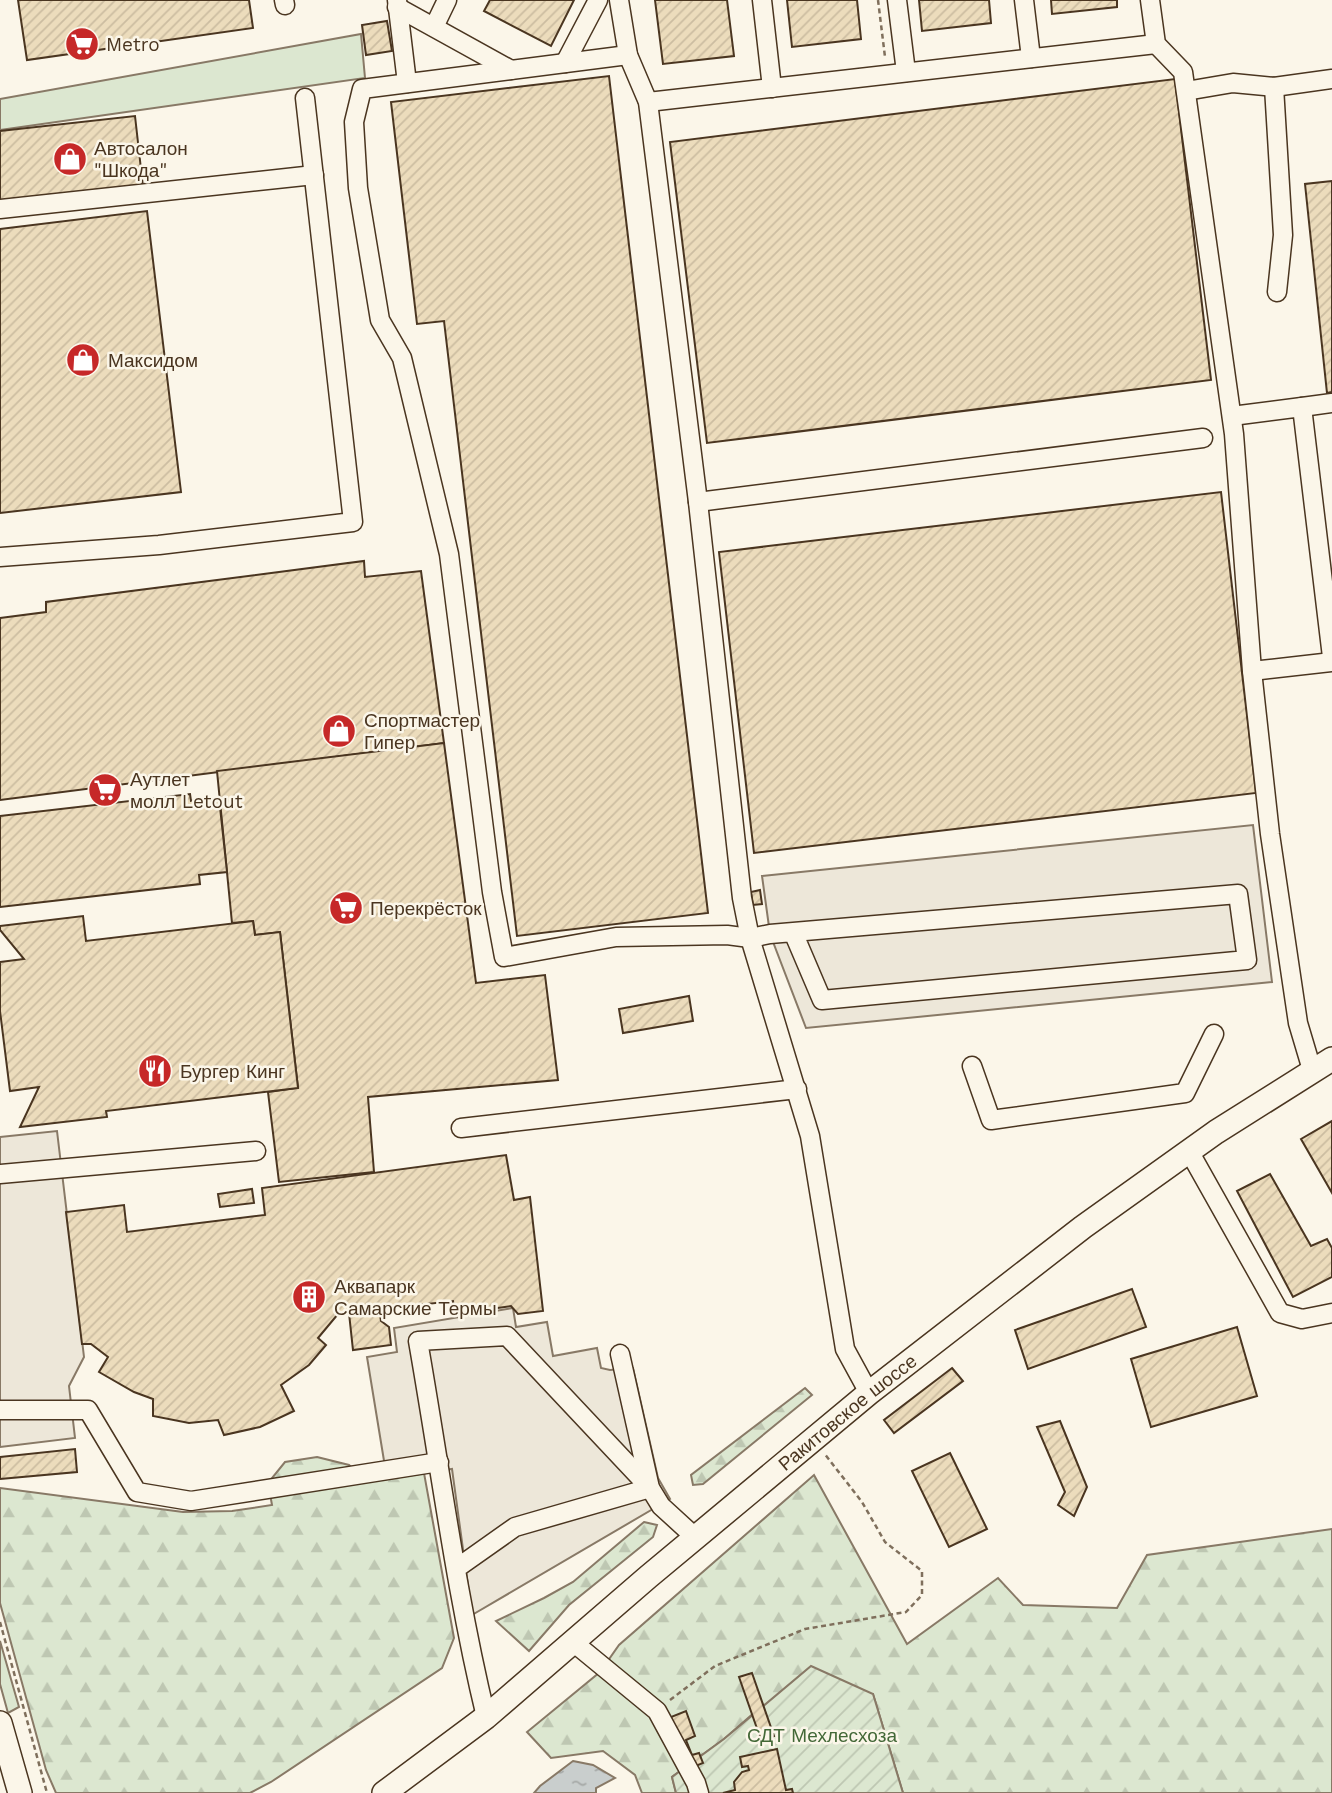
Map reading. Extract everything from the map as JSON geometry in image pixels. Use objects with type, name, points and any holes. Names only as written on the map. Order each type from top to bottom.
[{"type":"main road","name":"Ракитовское шоссе","points":[[384,1793],[486,1717],[869,1393],[1083,1227],[1189,1151],[1322,1064]]},
{"type":"main road","points":[[0,1723],[20,1793]]},
{"type":"street","points":[[435,27],[447,0]]},
{"type":"street","points":[[565,63],[598,0]]},
{"type":"street","points":[[619,0],[628,55],[648,102],[698,502],[742,898],[750,938],[810,1136],[845,1349],[869,1393]]},
{"type":"street","points":[[762,0],[772,88]]},
{"type":"street","points":[[897,0],[906,72]]},
{"type":"street","points":[[1024,0],[1031,58]]},
{"type":"street","points":[[1150,0],[1156,44],[1183,72],[1232,416],[1252,671],[1270,834],[1298,1023],[1322,1064]]},
{"type":"street","points":[[397,3],[511,70]]},
{"type":"street","points":[[397,3],[407,83]]},
{"type":"street","points":[[648,102],[1156,44]]},
{"type":"street","points":[[628,55],[362,89],[354,122],[358,188],[380,320],[402,358],[449,554],[492,892],[504,957],[617,937],[727,935],[750,938],[793,932],[1238,894],[1247,960],[822,1000],[793,932]]},
{"type":"street","points":[[1186,91],[1233,83],[1275,87],[1332,79]]},
{"type":"street","points":[[1275,87],[1283,235],[1277,292]]},
{"type":"street","points":[[0,557],[147,546],[353,522],[305,98]]},
{"type":"street","points":[[0,209],[314,175]]},
{"type":"street","points":[[1232,416],[1332,403]]},
{"type":"street","points":[[1252,671],[1332,659],[1301,407]]},
{"type":"street","points":[[698,502],[1203,438]]},
{"type":"street","points":[[972,1066],[991,1120],[1185,1093],[1214,1034]]},
{"type":"street","points":[[461,1128],[797,1089]]},
{"type":"street","points":[[0,1174],[256,1151]]},
{"type":"street","points":[[1189,1151],[1280,1313],[1302,1319],[1332,1313]]},
{"type":"street","points":[[486,1717],[474,1668],[418,1341],[507,1336],[650,1488],[661,1506],[696,1538]]},
{"type":"street","points":[[620,1354],[650,1488]]},
{"type":"street","points":[[0,1410],[88,1410],[137,1492],[191,1501],[439,1462]]},
{"type":"street","points":[[457,1568],[515,1527],[650,1488]]},
{"type":"street","points":[[573,1642],[657,1711],[699,1793]]},
{"type":"path","points":[[878,0],[887,74]]},
{"type":"path","points":[[657,1711],[715,1666],[805,1629],[906,1612],[922,1595],[922,1571],[885,1542],[862,1502],[813,1439]]},
{"type":"path","points":[[0,1622],[47,1793]]},
{"type":"green space","points":[[361,34],[365,78],[0,130],[0,99]]},
{"type":"green space","points":[[805,1388],[812,1395],[703,1484],[693,1485],[691,1475]]},
{"type":"green space","points":[[317,1457],[349,1465],[365,1479],[424,1473],[454,1638],[442,1668],[271,1782],[250,1793],[56,1793],[46,1770],[0,1603],[0,1488],[183,1512],[232,1511],[272,1505],[268,1483],[285,1462]]},
{"type":"green space","points":[[814,1475],[907,1644],[998,1578],[1023,1605],[1117,1608],[1147,1555],[1332,1529],[1332,1793],[903,1793],[873,1694],[763,1705],[724,1739],[672,1777],[676,1793],[642,1793],[635,1775],[603,1751],[551,1758],[527,1732],[600,1672],[619,1645]]},
{"type":"green space","points":[[644,1522],[657,1525],[653,1537],[569,1605],[529,1651],[496,1621],[573,1582]]},
{"type":"green space","points":[[0,1641],[19,1707],[8,1713],[0,1684]]},
{"type":"green space","name":"СДТ Мехлесхоза","points":[[811,1666],[873,1694],[903,1793],[676,1793],[672,1777],[724,1739]]},
{"type":"shaded area","points":[[1253,825],[1272,982],[806,1028],[770,934],[762,876]]},
{"type":"shaded area","points":[[57,1131],[84,1357],[69,1386],[75,1438],[0,1447],[0,1137]]},
{"type":"shaded area","points":[[513,1308],[516,1327],[547,1322],[553,1356],[597,1348],[601,1368],[633,1368],[658,1478],[670,1499],[472,1615],[452,1469],[387,1479],[367,1357],[397,1352],[394,1328]]},
{"type":"water","points":[[573,1761],[593,1765],[615,1778],[596,1788],[596,1793],[534,1793],[540,1786]]},
{"type":"building","name":"Metro","points":[[18,0],[249,0],[253,28],[27,60]]},
{"type":"building","points":[[490,0],[574,0],[551,46],[484,11]]},
{"type":"building","points":[[655,0],[727,0],[734,56],[663,64]]},
{"type":"building","points":[[787,0],[857,0],[861,39],[792,47]]},
{"type":"building","points":[[919,0],[989,0],[991,23],[922,31]]},
{"type":"building","points":[[1051,0],[1117,0],[1117,7],[1052,14]]},
{"type":"building","points":[[387,21],[392,51],[366,55],[362,25]]},
{"type":"building","points":[[609,76],[708,913],[517,936],[444,321],[417,324],[391,102]]},
{"type":"building","points":[[1175,79],[1211,380],[707,443],[670,142]]},
{"type":"building","name":"Автосалон \"Шкода\"","points":[[135,116],[143,187],[0,204],[0,131]]},
{"type":"building","points":[[1332,181],[1332,392],[1327,393],[1305,184]]},
{"type":"building","name":"Максидом","points":[[147,211],[181,492],[0,513],[0,229]]},
{"type":"building","points":[[1221,492],[1256,793],[754,853],[719,552]]},
{"type":"building","points":[[364,561],[365,577],[421,571],[444,743],[0,800],[0,618],[46,612],[46,602]]},
{"type":"building","points":[[444,743],[476,983],[545,975],[558,1080],[368,1097],[374,1172],[279,1182],[268,1092],[298,1088],[280,932],[255,935],[253,921],[232,923],[217,771]]},
{"type":"building","points":[[190,794],[191,801],[219,798],[227,872],[199,875],[200,884],[0,907],[0,816]]},
{"type":"building","points":[[760,890],[762,904],[753,905],[751,892]]},
{"type":"building","points":[[83,916],[86,941],[253,921],[255,935],[280,932],[298,1088],[106,1111],[107,1117],[20,1127],[39,1087],[10,1091],[0,1011],[0,962],[24,959],[0,930],[0,926]]},
{"type":"building","points":[[689,996],[693,1021],[623,1033],[619,1009]]},
{"type":"building","points":[[1332,1121],[1332,1193],[1301,1139]]},
{"type":"building","name":"Аквапарк Самарские Термы","points":[[506,1155],[514,1200],[530,1197],[543,1311],[518,1314],[511,1306],[455,1314],[453,1301],[338,1314],[318,1338],[326,1345],[309,1365],[281,1385],[294,1411],[260,1427],[224,1435],[218,1420],[189,1423],[153,1416],[153,1399],[134,1392],[99,1372],[108,1357],[91,1344],[82,1344],[66,1212],[124,1205],[127,1232],[265,1215],[262,1188]]},
{"type":"building","points":[[1270,1174],[1311,1246],[1327,1239],[1332,1248],[1332,1277],[1293,1297],[1237,1191]]},
{"type":"building","points":[[252,1189],[254,1203],[220,1207],[218,1194]]},
{"type":"building","points":[[1132,1289],[1146,1327],[1028,1369],[1015,1330]]},
{"type":"building","points":[[379,1309],[381,1321],[389,1327],[391,1345],[353,1350],[349,1313]]},
{"type":"building","points":[[1237,1327],[1257,1396],[1151,1427],[1131,1359]]},
{"type":"building","points":[[952,1368],[963,1381],[894,1433],[884,1420]]},
{"type":"building","points":[[1060,1421],[1087,1487],[1074,1516],[1058,1505],[1065,1492],[1037,1427]]},
{"type":"building","points":[[75,1449],[77,1472],[0,1479],[0,1457]]},
{"type":"building","points":[[950,1453],[987,1529],[949,1547],[912,1471]]},
{"type":"building","points":[[752,1673],[774,1736],[761,1740],[739,1677]]},
{"type":"building","points":[[686,1711],[695,1736],[686,1740],[692,1755],[699,1753],[703,1763],[691,1768],[671,1717]]},
{"type":"building","points":[[777,1749],[786,1790],[792,1789],[793,1793],[723,1793],[735,1790],[734,1782],[742,1772],[749,1770],[748,1766],[742,1767],[740,1757]]},
{"type":"place","name":"Metro","points":[[82,44]]},
{"type":"place","name":"Автосалон \"Шкода\"","points":[[70,159]]},
{"type":"place","name":"Максидом","points":[[83,360]]},
{"type":"place","name":"Спортмастер Гипер","points":[[339,731]]},
{"type":"place","name":"Аутлет молл Letout","points":[[105,790]]},
{"type":"place","name":"Перекрёсток","points":[[346,908]]},
{"type":"place","name":"Бургер Кинг","points":[[155,1071]]},
{"type":"place","name":"Аквапарк Самарские Термы","points":[[309,1297]]}]
